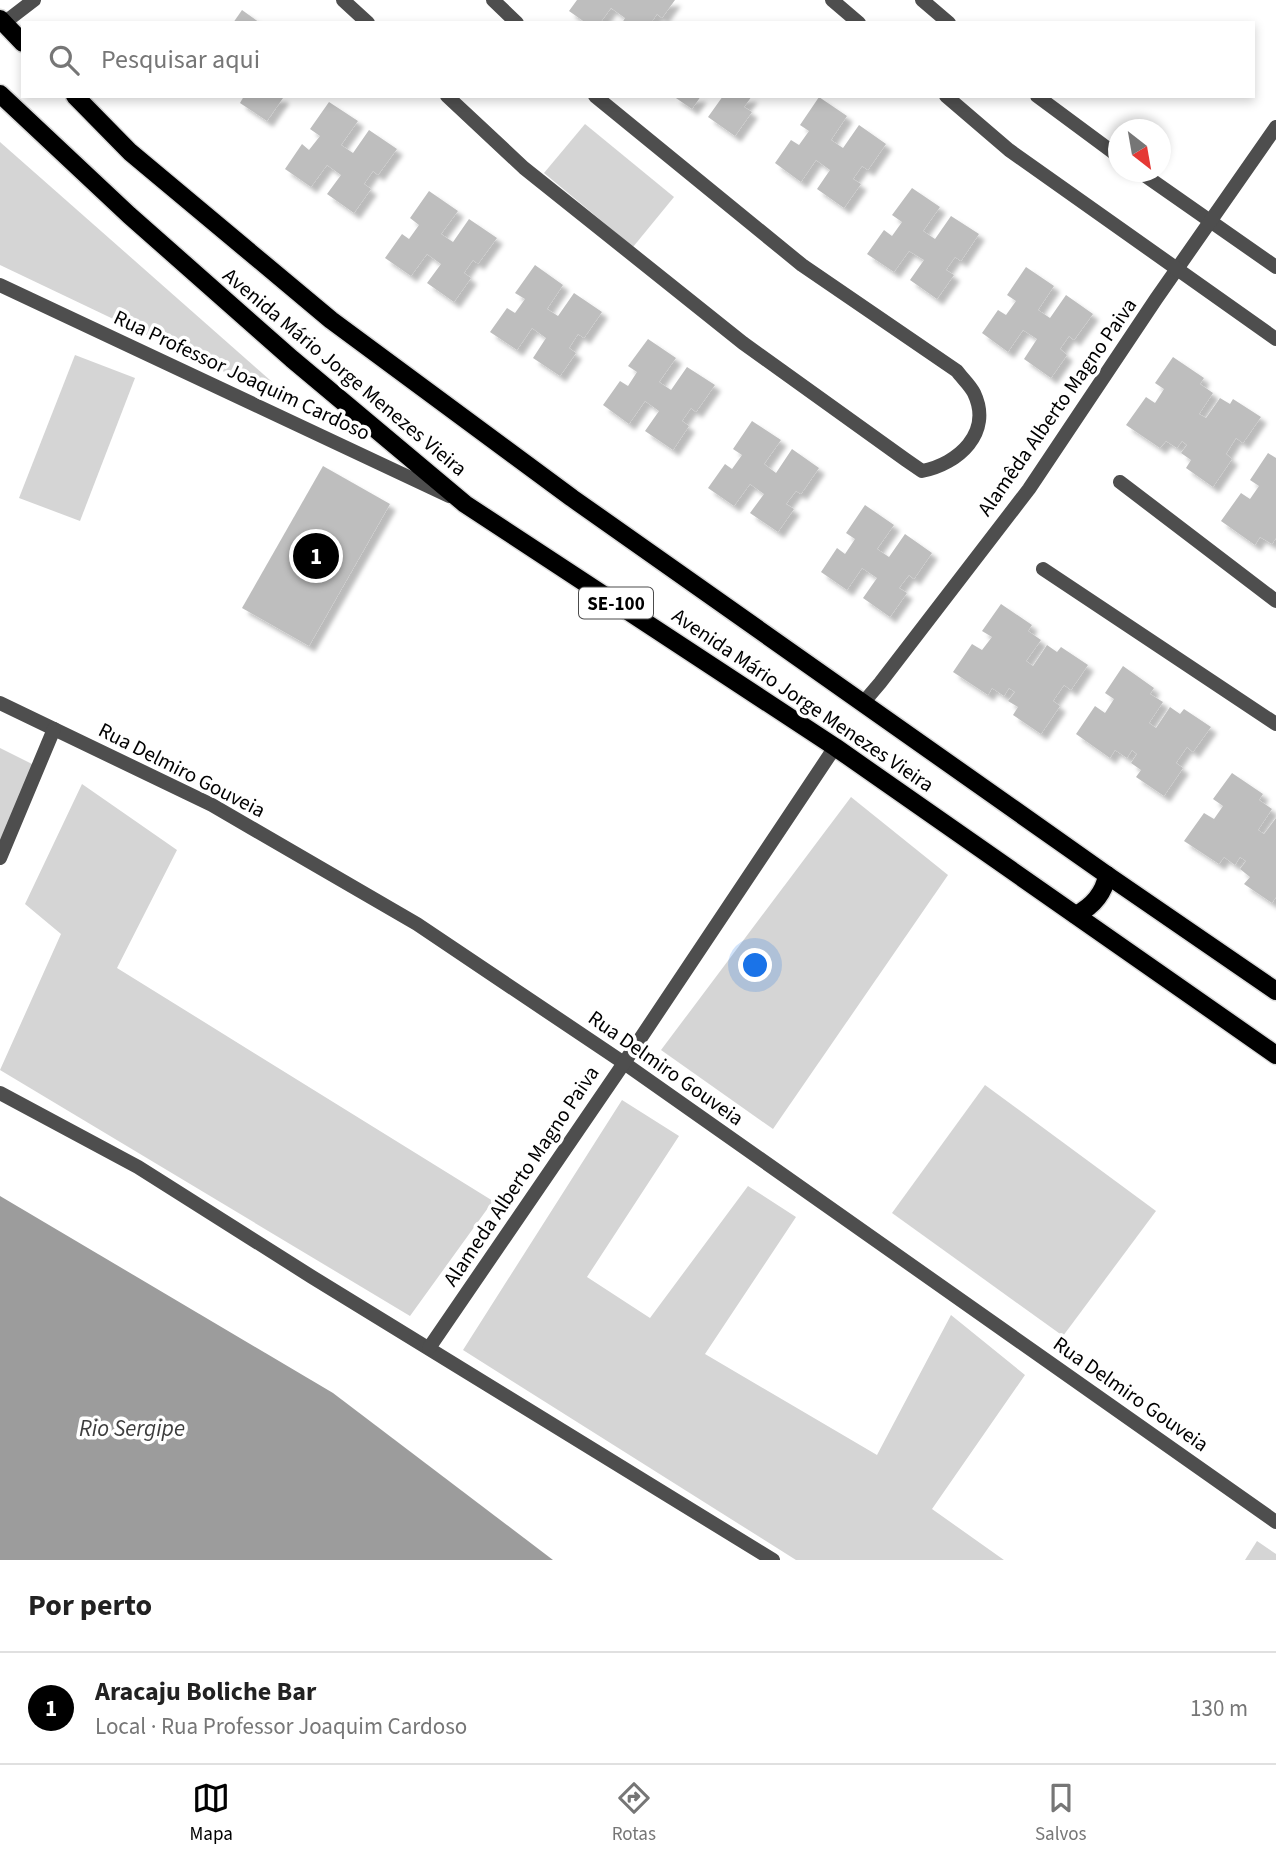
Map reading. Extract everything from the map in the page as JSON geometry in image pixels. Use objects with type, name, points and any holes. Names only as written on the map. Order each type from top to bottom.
[{"type":"main road","points":[[2,21],[21,41]]},
{"type":"main road","name":"Avenida Mário Jorge Menezes Vieira","points":[[0,94],[128,215],[292,359],[465,504],[835,747],[1276,1055]]},
{"type":"main road","name":"Avenida Mário Jorge Menezes Vieira","points":[[77,98],[130,152],[331,320],[572,498],[1276,991]]},
{"type":"main road","points":[[1076,915],[1086,910],[1099,897],[1105,887],[1107,875]]},
{"type":"street","points":[[2,21],[34,0]]},
{"type":"street","points":[[343,0],[366,21]]},
{"type":"street","points":[[493,0],[515,21]]},
{"type":"street","points":[[832,0],[857,21]]},
{"type":"street","points":[[922,0],[947,21]]},
{"type":"street","points":[[449,98],[524,168],[732,334],[895,453],[922,471],[937,468],[960,456],[974,438],[979,414],[974,393],[957,371],[802,265],[597,98]]},
{"type":"street","points":[[948,98],[1009,150],[1276,339]]},
{"type":"street","points":[[1040,98],[1108,149]]},
{"type":"street","name":"Alamêda Alberto Magno Paiva","points":[[863,703],[1029,489],[1276,127]]},
{"type":"street","points":[[1154,182],[1276,267]]},
{"type":"street","name":"Rua Professor Joaquim Cardoso","points":[[0,285],[465,504]]},
{"type":"street","points":[[1120,482],[1276,601]]},
{"type":"street","points":[[1043,569],[1276,724]]},
{"type":"street","name":"Rua Delmiro Gouveia","points":[[0,703],[212,805],[417,924],[624,1063],[1276,1522]]},
{"type":"street","points":[[0,858],[54,729]]},
{"type":"street","name":"Alameda Alberto Magno Paiva","points":[[429,1348],[835,747]]},
{"type":"street","points":[[0,1093],[138,1167],[773,1560]]},
{"type":"shaded area","points":[[585,124],[674,197],[633,247],[544,173]]},
{"type":"shaded area","points":[[0,142],[304,410],[0,265]]},
{"type":"shaded area","points":[[75,355],[135,378],[80,521],[19,498]]},
{"type":"shaded area","points":[[0,748],[34,765],[0,842]]},
{"type":"shaded area","points":[[82,784],[177,850],[117,968],[493,1201],[410,1316],[0,1070],[61,934],[25,904]]},
{"type":"shaded area","points":[[851,797],[948,875],[773,1129],[661,1050]]},
{"type":"shaded area","points":[[985,1085],[1156,1211],[1063,1336],[892,1213]]},
{"type":"shaded area","points":[[622,1100],[679,1136],[587,1277],[650,1318],[748,1186],[796,1217],[705,1354],[877,1455],[951,1315],[1025,1375],[932,1509],[1004,1560],[796,1560],[463,1350]]},
{"type":"shaded area","points":[[1257,1541],[1276,1554],[1276,1560],[1245,1560]]},
{"type":"water","name":"Rio Sergipe","points":[[0,1196],[333,1393],[553,1560],[0,1560]]},
{"type":"building","points":[[577,0],[675,0],[662,18],[657,14],[652,21],[623,21],[625,18],[611,8],[601,21],[583,21],[569,11]]},
{"type":"building","points":[[242,10],[257,21],[234,21]]},
{"type":"building","points":[[243,98],[283,98],[267,121],[240,103]]},
{"type":"building","points":[[676,98],[700,98],[692,109]]},
{"type":"building","points":[[722,98],[751,98],[744,107],[752,112],[735,136],[708,117]]},
{"type":"building","points":[[820,98],[847,116],[831,140],[843,148],[859,125],[886,144],[868,170],[862,166],[853,179],[861,184],[844,208],[817,189],[830,170],[816,160],[801,182],[775,163],[791,140],[799,145],[809,131],[800,125]]},
{"type":"building","points":[[329,102],[358,121],[341,145],[353,153],[369,130],[397,149],[378,175],[373,171],[364,184],[371,189],[354,213],[327,194],[341,175],[327,165],[311,187],[285,169],[302,144],[309,150],[320,136],[310,129]]},
{"type":"building","points":[[912,188],[940,207],[923,231],[935,239],[951,216],[979,234],[961,261],[955,257],[946,270],[954,275],[937,299],[910,280],[924,260],[909,251],[894,272],[867,254],[884,230],[892,236],[902,222],[892,215]]},
{"type":"building","points":[[429,191],[458,211],[441,234],[453,242],[469,219],[497,238],[478,264],[473,260],[464,273],[471,278],[454,302],[427,283],[441,264],[427,254],[411,276],[385,258],[402,234],[409,239],[419,225],[410,218]]},
{"type":"building","points":[[535,265],[563,285],[547,309],[558,316],[574,293],[602,312],[584,338],[578,334],[569,348],[576,353],[560,376],[533,358],[546,338],[532,328],[517,350],[490,332],[507,308],[515,313],[525,299],[515,293]]},
{"type":"building","points":[[1026,267],[1054,286],[1038,310],[1050,318],[1066,295],[1093,314],[1074,340],[1069,336],[1060,349],[1067,355],[1051,378],[1024,359],[1037,339],[1023,330],[1008,352],[982,333],[998,310],[1006,315],[1016,301],[1007,295]]},
{"type":"building","points":[[648,339],[676,358],[659,382],[671,390],[687,367],[715,385],[696,412],[691,408],[682,421],[689,426],[673,450],[645,431],[659,411],[645,401],[629,424],[603,405],[620,381],[628,386],[637,372],[628,366]]},
{"type":"building","points":[[1173,357],[1204,378],[1200,384],[1213,393],[1199,414],[1206,418],[1220,398],[1230,404],[1233,399],[1261,417],[1243,443],[1236,438],[1226,454],[1232,459],[1213,487],[1186,468],[1191,460],[1181,453],[1187,445],[1182,441],[1177,448],[1166,441],[1160,448],[1126,425],[1146,397],[1155,403],[1164,389],[1155,383]]},
{"type":"building","points":[[752,421],[781,440],[764,464],[776,473],[792,449],[819,468],[801,494],[796,491],[786,504],[794,509],[778,532],[750,513],[764,494],[750,484],[734,506],[708,488],[725,464],[732,469],[742,455],[733,449]]},
{"type":"building","points":[[1268,453],[1276,458],[1276,538],[1272,544],[1260,537],[1255,545],[1221,521],[1241,493],[1250,499],[1259,486],[1250,480]]},
{"type":"building","points":[[323,466],[390,504],[309,646],[242,608]]},
{"type":"building","points":[[865,505],[894,525],[877,549],[889,557],[905,534],[932,553],[914,579],[909,575],[899,588],[907,593],[890,617],[863,598],[877,578],[862,568],[847,590],[821,572],[837,548],[845,554],[855,539],[846,533]]},
{"type":"building","points":[[1001,604],[1032,625],[1028,631],[1041,640],[1026,661],[1033,666],[1047,645],[1057,652],[1061,647],[1088,665],[1071,690],[1064,685],[1053,701],[1060,706],[1041,734],[1013,715],[1018,707],[1008,701],[1015,692],[1009,688],[1004,696],[992,688],[988,695],[953,672],[972,644],[982,650],[992,637],[982,631]]},
{"type":"building","points":[[1123,666],[1154,688],[1150,694],[1163,702],[1149,723],[1156,728],[1170,707],[1180,714],[1184,709],[1211,727],[1193,752],[1187,747],[1176,763],[1183,768],[1164,796],[1136,777],[1141,770],[1131,763],[1137,754],[1132,750],[1127,758],[1115,750],[1110,758],[1076,734],[1095,706],[1105,713],[1114,699],[1105,693]]},
{"type":"building","points":[[1232,773],[1263,794],[1259,800],[1272,809],[1258,830],[1264,834],[1276,818],[1276,897],[1272,903],[1244,884],[1250,877],[1240,869],[1246,861],[1240,857],[1235,865],[1224,857],[1219,864],[1184,841],[1204,813],[1214,819],[1223,806],[1213,799]]},
{"type":"place","name":"Aracaju Boliche Bar","points":[[316,556]]}]
